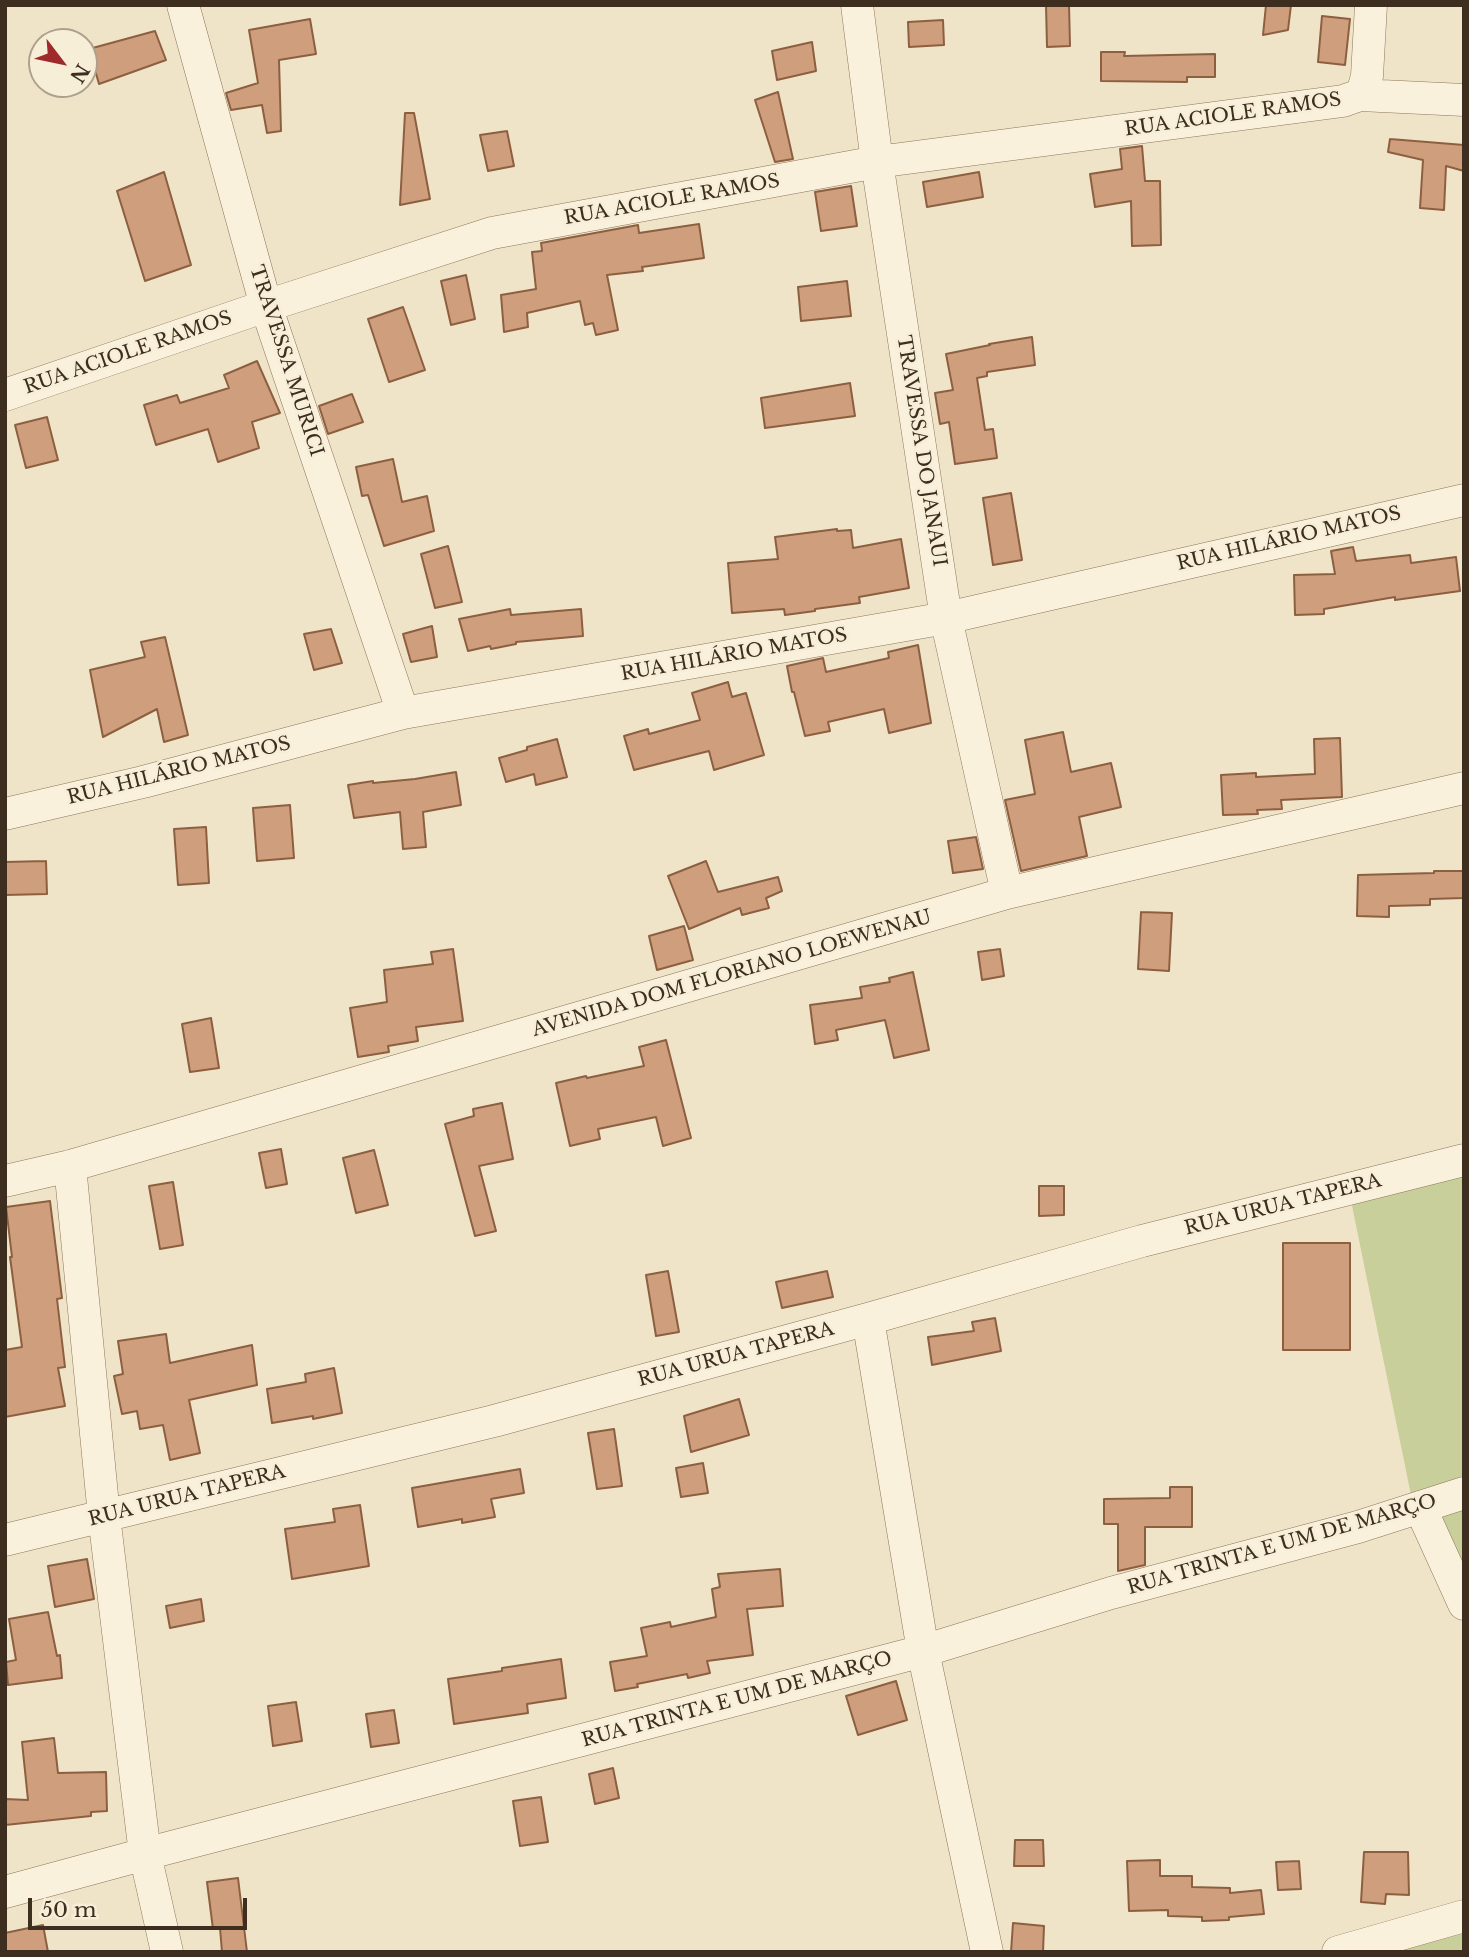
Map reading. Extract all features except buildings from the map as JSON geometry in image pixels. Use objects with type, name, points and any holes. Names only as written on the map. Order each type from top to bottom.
[{"type":"street","name":"TRAVESSA MURICI","points":[[183,5],[266,306],[403,713]]},
{"type":"street","name":"TRAVESSA DO JANAUI","points":[[857,5],[877,162],[946,618],[1007,893]]},
{"type":"street","points":[[1360,95],[1367,76],[1371,5]]},
{"type":"street","name":"RUA ACIOLE RAMOS","points":[[5,395],[492,233],[877,162],[1343,102],[1360,95],[1464,100]]},
{"type":"street","name":"RUA HILÁRIO MATOS","points":[[5,814],[143,782],[403,713],[946,618],[1464,500]]},
{"type":"street","name":"AVENIDA DOM FLORIANO LOEWENAU","points":[[5,1181],[70,1167],[1007,893],[1464,788]]},
{"type":"street","name":"RUA URUA TAPERA","points":[[5,1540],[494,1421],[868,1320],[1142,1241],[1464,1160]]},
{"type":"street","points":[[70,1167],[104,1516],[145,1854],[167,1952]]},
{"type":"street","points":[[868,1320],[923,1651],[987,1952]]},
{"type":"street","name":"RUA TRINTA E UM DE MARÇO","points":[[5,1892],[923,1651],[1111,1593],[1358,1527],[1464,1493]]},
{"type":"street","points":[[1420,1507],[1464,1604]]},
{"type":"street","points":[[1338,1952],[1464,1916]]},
{"type":"green space","points":[[1464,1169],[1464,1613],[1412,1500],[1350,1196]]},
{"type":"green space","points":[[1464,1915],[1464,1952],[1350,1952]]}]
